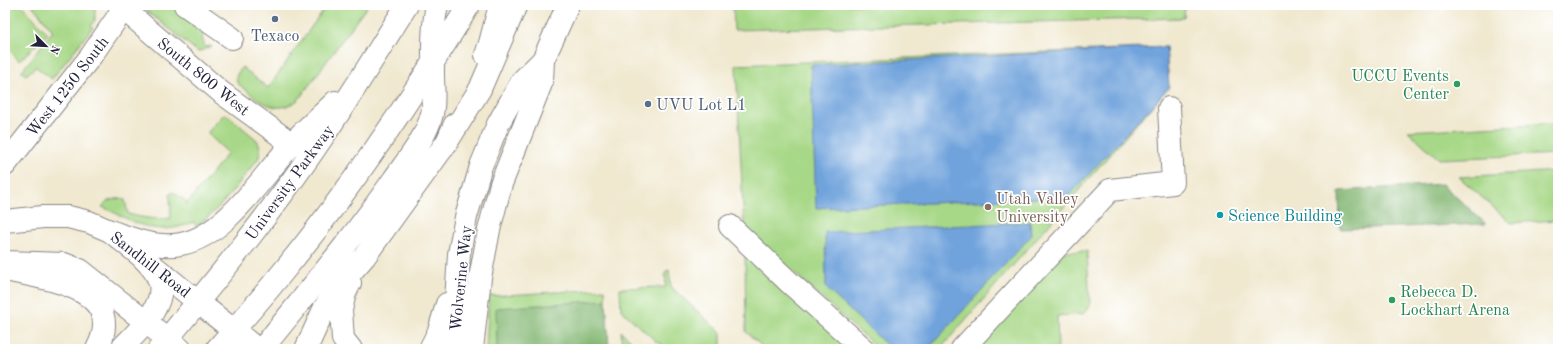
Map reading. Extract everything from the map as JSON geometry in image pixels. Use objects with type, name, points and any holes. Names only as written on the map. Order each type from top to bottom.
[{"type":"main road","points":[[185,5],[232,38]]},
{"type":"main road","name":"University Parkway","points":[[169,346],[198,302],[278,200],[322,138],[407,5]]},
{"type":"main road","points":[[262,349],[328,267],[386,191],[419,144],[432,113],[434,20],[437,5]]},
{"type":"main road","points":[[217,349],[282,274],[320,225],[388,132],[433,65],[469,5]]},
{"type":"main road","points":[[447,142],[490,43],[500,5]]},
{"type":"main road","points":[[306,349],[325,307],[338,287],[365,256],[447,142],[480,89],[516,5]]},
{"type":"main road","name":"Wolverine Way","points":[[453,349],[459,254],[466,217],[480,166],[498,124],[522,81],[543,60],[568,5]]},
{"type":"main road","name":"South 800 West","points":[[123,6],[222,93],[292,144]]},
{"type":"main road","name":"West 1250 South","points":[[5,165],[91,56],[123,6]]},
{"type":"main road","name":"Wolverine Way","points":[[472,349],[480,278],[489,230],[501,184],[542,81],[543,60]]},
{"type":"main road","points":[[110,231],[160,246],[181,244],[208,233],[222,223],[292,144],[362,76]]},
{"type":"main road","points":[[962,349],[1110,190],[1173,183],[1170,108]]},
{"type":"main road","name":"Sandhill Road","points":[[5,221],[43,216],[68,217],[89,222],[110,231],[257,349]]},
{"type":"main road","points":[[730,226],[790,283],[864,349]]},
{"type":"main road","points":[[430,349],[435,342],[443,320],[459,254]]},
{"type":"main road","points":[[351,349],[343,339],[340,310],[345,293],[365,256]]},
{"type":"main road","points":[[121,349],[146,322],[155,308],[161,288],[159,278],[143,258]]},
{"type":"main road","points":[[5,262],[64,264],[80,270],[146,322],[169,346]]},
{"type":"main road","points":[[5,270],[57,281],[82,291],[92,298],[100,309],[104,325],[101,340],[97,349]]},
{"type":"green space","points":[[5,5],[22,5],[48,34],[19,61],[5,45]]},
{"type":"green space","points":[[32,5],[95,5],[95,20],[91,26],[93,27],[52,79],[36,67],[26,75],[21,72],[53,31]]},
{"type":"green space","points":[[147,5],[169,5],[206,31],[202,37],[205,47],[212,46],[198,52],[147,11]]},
{"type":"green space","points":[[327,5],[368,5],[299,99],[290,105],[274,107],[259,100],[237,83],[236,76],[242,67],[268,88]]},
{"type":"green space","points":[[733,5],[1185,5],[1184,18],[734,30]]},
{"type":"green space","points":[[1166,47],[1169,87],[940,349],[878,349],[744,227],[736,65]]},
{"type":"green space","points":[[226,114],[257,140],[260,147],[260,154],[258,159],[222,204],[196,226],[194,222],[180,227],[157,229],[136,223],[102,207],[107,201],[121,198],[125,200],[128,214],[139,217],[160,219],[171,218],[170,194],[173,192],[187,202],[186,205],[228,153],[210,136],[208,132],[223,115]]},
{"type":"green space","points":[[1558,123],[1558,154],[1439,159],[1408,131]]},
{"type":"green space","points":[[1558,171],[1558,220],[1511,223],[1459,177]]},
{"type":"green space","points":[[1442,184],[1486,224],[1340,229],[1339,191]]},
{"type":"green space","points":[[1087,251],[1090,306],[1083,314],[1057,316],[1058,349],[977,349],[1064,252]]},
{"type":"green space","points":[[745,253],[853,349],[765,349],[746,332]]},
{"type":"green space","points":[[669,270],[671,287],[721,333],[721,349],[664,349],[660,346],[662,344],[660,342],[659,344],[621,310],[620,288],[666,287],[665,272]]},
{"type":"green space","points":[[605,289],[609,349],[486,349],[489,296]]},
{"type":"green space","points":[[606,300],[609,349],[497,349],[496,308]]},
{"type":"green space","points":[[621,331],[640,349],[622,349]]},
{"type":"water","points":[[1166,47],[1169,87],[1068,197],[816,208],[811,65]]},
{"type":"water","points":[[1030,222],[1031,236],[928,349],[891,349],[826,288],[825,232]]},
{"type":"place","name":"Texaco","points":[[275,19]]},
{"type":"place","name":"UCCU Events Center","points":[[1457,84]]},
{"type":"place","name":"UVU Lot L1","points":[[648,104]]},
{"type":"place","name":"Utah Valley University","points":[[988,207]]},
{"type":"place","name":"Science Building","points":[[1220,215]]},
{"type":"place","name":"Rebecca D. Lockhart Arena","points":[[1392,300]]}]
